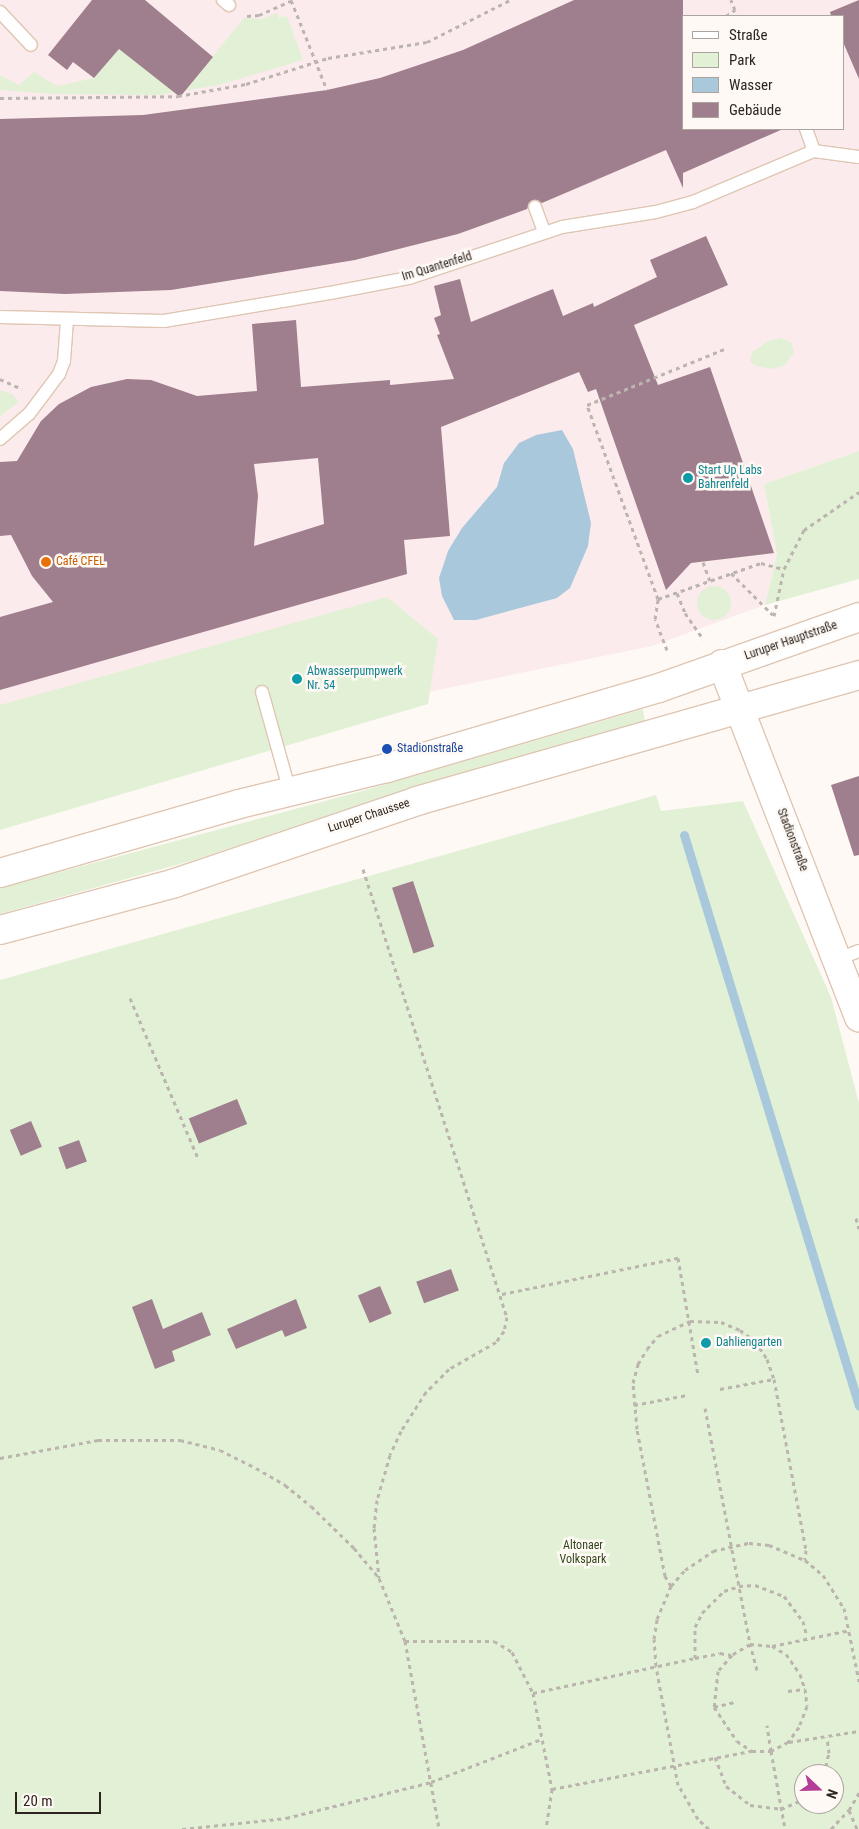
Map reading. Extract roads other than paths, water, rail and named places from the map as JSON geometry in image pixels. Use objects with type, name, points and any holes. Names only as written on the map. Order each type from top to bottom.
[{"type":"main road","name":"Luruper Hauptstraße","points":[[722,664],[859,617]]},
{"type":"main road","name":"Stadionstraße","points":[[722,664],[740,710],[849,955],[859,1017]]},
{"type":"main road","points":[[0,873],[239,804],[387,768],[650,691],[722,664]]},
{"type":"main road","points":[[740,710],[859,675]]},
{"type":"main road","name":"Luruper Chaussee","points":[[0,930],[175,883],[417,801],[740,710]]},
{"type":"lane","points":[[0,12],[31,45]]},
{"type":"lane","points":[[806,130],[814,151],[859,157]]},
{"type":"lane","name":"Im Quantenfeld","points":[[0,317],[164,321],[409,278],[544,232],[599,219],[656,212],[693,202],[814,151]]},
{"type":"lane","points":[[535,206],[544,232]]},
{"type":"lane","points":[[0,439],[29,414],[59,374],[64,361],[67,320]]},
{"type":"lane","points":[[262,692],[290,792]]},
{"type":"water","points":[[562,430],[573,449],[591,523],[588,546],[570,588],[557,598],[476,620],[454,620],[442,596],[439,578],[448,551],[462,528],[497,487],[504,463],[519,443],[536,435]]},
{"type":"waterway","points":[[684,835],[859,1406]]},
{"type":"place","name":"Start Up Labs Bahrenfeld","points":[[688,478]]},
{"type":"place","name":"Café CFEL","points":[[46,562]]},
{"type":"place","name":"Abwasserpumpwerk Nr. 54","points":[[297,679]]},
{"type":"place","name":"Stadionstraße","points":[[387,749]]},
{"type":"place","name":"Dahliengarten","points":[[706,1343]]},
{"type":"park label","name":"Altonaer Volkspark","points":[[583,1553]]}]
